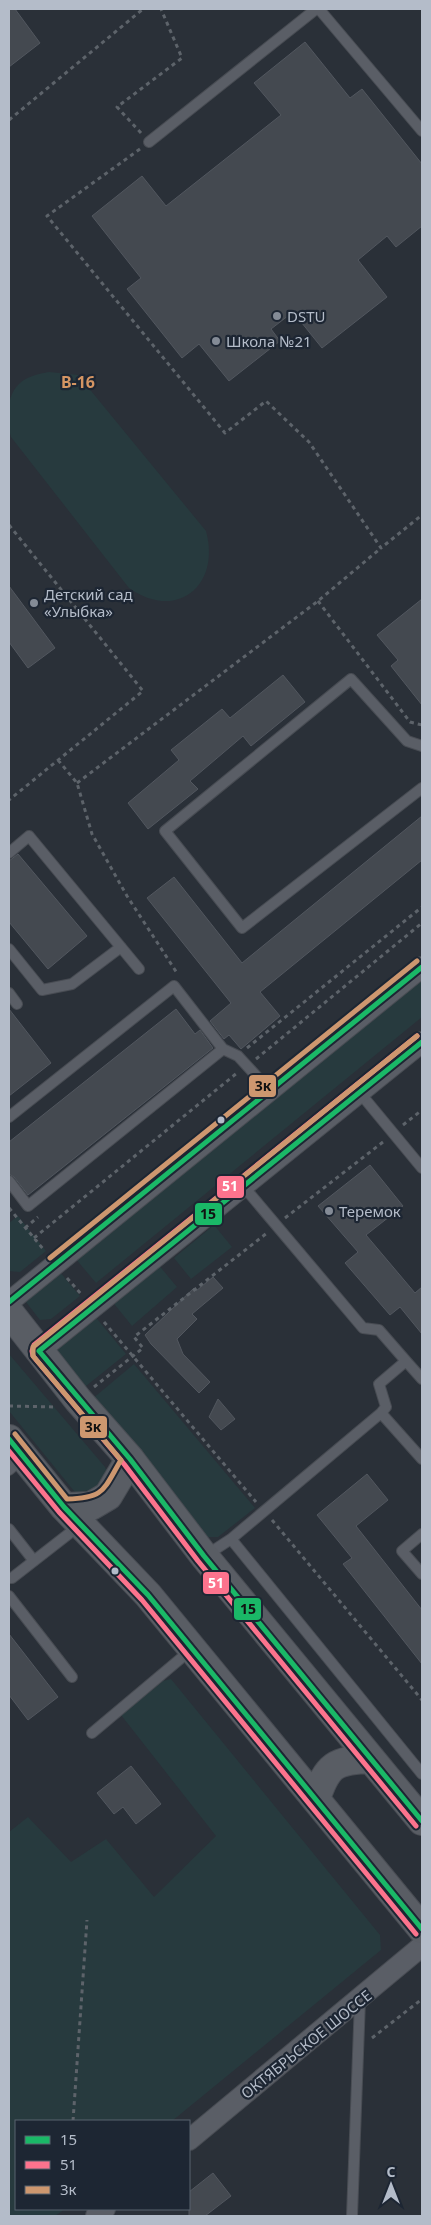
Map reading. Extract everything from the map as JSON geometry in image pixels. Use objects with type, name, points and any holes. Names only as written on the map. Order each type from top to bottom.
[{"type":"main road","points":[[9,1312],[78,1400],[130,1459],[204,1556],[422,1821]]},
{"type":"main road","points":[[14,1456],[148,1595],[422,1929]]},
{"type":"main road","points":[[72,1516],[108,1496],[130,1459]]},
{"type":"main road","points":[[316,1799],[323,1778],[334,1766],[351,1760],[371,1759]]},
{"type":"street","points":[[9,1302],[422,966]]},
{"type":"street","points":[[39,1351],[422,1042]]},
{"type":"street","name":"ОКТЯБРЬСКОЕ ШОССЕ","points":[[190,2139],[360,2000],[422,1946]]},
{"type":"lane","points":[[149,142],[317,9],[422,131]]},
{"type":"lane","points":[[422,746],[407,741],[351,679],[165,832],[242,928],[422,788]]},
{"type":"lane","points":[[9,853],[29,836],[139,969]]},
{"type":"lane","points":[[9,949],[42,990],[72,984],[121,947]]},
{"type":"lane","points":[[9,1117],[174,986],[223,1049],[238,1056],[270,1090]]},
{"type":"lane","points":[[9,993],[17,1004]]},
{"type":"lane","points":[[9,1181],[28,1206],[223,1049]]},
{"type":"lane","points":[[360,1093],[422,1168]]},
{"type":"lane","points":[[244,1187],[363,1328],[379,1330],[422,1380]]},
{"type":"lane","points":[[204,1556],[231,1539],[381,1413],[386,1407],[379,1384],[406,1360]]},
{"type":"lane","points":[[381,1413],[422,1459]]},
{"type":"lane","points":[[9,1578],[34,1561],[72,1516]]},
{"type":"lane","points":[[9,1529],[34,1561]]},
{"type":"lane","points":[[422,1534],[402,1551],[422,1574]]},
{"type":"lane","points":[[231,1539],[422,1774]]},
{"type":"lane","points":[[9,1596],[72,1677]]},
{"type":"lane","points":[[92,1732],[192,1648]]},
{"type":"lane","points":[[352,2216],[360,2000]]},
{"type":"path","points":[[9,120],[143,9]]},
{"type":"path","points":[[161,9],[182,58],[117,107],[149,142],[46,216],[225,433],[266,400],[310,442],[381,548]]},
{"type":"path","points":[[78,783],[318,601],[422,515]]},
{"type":"path","points":[[9,525],[143,691],[9,800]]},
{"type":"path","points":[[318,601],[410,722],[422,725]]},
{"type":"path","points":[[58,760],[78,783],[92,834],[127,896],[178,975]]},
{"type":"path","points":[[34,1238],[422,923]]},
{"type":"path","points":[[9,1406],[53,1408],[78,1400],[143,1348],[134,1337],[422,1110]]},
{"type":"path","points":[[9,1208],[93,1308]]},
{"type":"path","points":[[73,2120],[88,1920]]},
{"type":"path","points":[[358,2049],[422,1999]]},
{"type":"green space","points":[[49,372],[78,375],[206,531],[209,550],[207,567],[201,582],[191,593],[178,599],[163,601],[147,598],[129,588],[11,437],[8,424],[8,409],[15,389],[26,379]]},
{"type":"green space","points":[[422,975],[422,1017],[96,1283],[75,1258]]},
{"type":"green space","points":[[18,1216],[46,1251],[20,1272],[9,1271],[9,1223]]},
{"type":"green space","points":[[214,1225],[232,1247],[191,1279],[174,1258]]},
{"type":"green space","points":[[157,1263],[177,1287],[132,1326],[111,1300]]},
{"type":"green space","points":[[59,1271],[80,1296],[51,1319],[40,1320],[26,1302],[28,1295]]},
{"type":"green space","points":[[93,1314],[126,1354],[81,1390],[55,1357],[59,1341]]},
{"type":"green space","points":[[9,1354],[105,1467],[109,1477],[106,1486],[81,1496],[74,1491],[9,1411]]},
{"type":"green space","points":[[134,1364],[255,1508],[218,1537],[203,1537],[91,1400]]},
{"type":"green space","points":[[171,1679],[380,1935],[381,1950],[173,2120],[15,2120],[15,2210],[64,2210],[55,2216],[9,2216],[9,1832],[28,1817],[71,1862],[106,1839],[154,1897],[216,1836],[121,1715],[163,1681]]},
{"type":"building","points":[[9,9],[15,9],[40,43],[9,67]]},
{"type":"building","points":[[305,42],[350,98],[362,89],[422,164],[422,226],[396,247],[387,236],[358,260],[387,297],[322,348],[293,312],[271,329],[280,341],[229,381],[199,344],[182,358],[127,289],[141,278],[92,216],[142,176],[166,206],[281,115],[254,83]]},
{"type":"building","points":[[9,586],[55,648],[28,668],[9,642]]},
{"type":"building","points":[[422,599],[422,705],[391,666],[398,660],[377,635]]},
{"type":"building","points":[[283,675],[305,702],[251,746],[243,736],[190,781],[198,789],[148,829],[128,803],[179,760],[171,750],[222,709],[230,718]]},
{"type":"building","points":[[422,816],[422,860],[260,992],[280,1016],[241,1049],[229,1035],[224,1039],[210,1021],[231,1003],[147,898],[174,877],[242,963]]},
{"type":"building","points":[[18,854],[87,936],[48,969],[9,922],[9,861]]},
{"type":"building","points":[[9,1009],[51,1063],[9,1096]]},
{"type":"building","points":[[176,1009],[195,1034],[200,1030],[213,1048],[28,1195],[14,1177],[9,1174],[9,1142]]},
{"type":"building","points":[[370,1165],[403,1206],[366,1235],[415,1293],[422,1287],[422,1334],[400,1307],[390,1315],[345,1263],[358,1252],[318,1206]]},
{"type":"building","points":[[213,1277],[223,1288],[192,1314],[197,1319],[177,1339],[183,1354],[210,1382],[199,1393],[151,1344],[145,1335],[194,1288],[196,1291]]},
{"type":"building","points":[[218,1399],[235,1419],[221,1430],[209,1417]]},
{"type":"building","points":[[367,1474],[388,1500],[356,1526],[422,1610],[422,1664],[343,1564],[352,1558],[317,1515]]},
{"type":"building","points":[[9,1634],[58,1697],[28,1720],[9,1695]]},
{"type":"building","points":[[131,1766],[161,1804],[136,1824],[123,1807],[114,1814],[97,1793]]},
{"type":"building","points":[[213,2173],[231,2196],[205,2216],[189,2216],[190,2191]]},
{"type":"transit line","name":"3к","points":[[50,1258],[417,961]]},
{"type":"transit line","name":"15","points":[[9,1302],[422,967]]},
{"type":"transit line","name":"51","points":[[416,1826],[198,1561],[124,1464],[33,1356],[32,1351],[34,1345],[417,1036]]},
{"type":"transit line","name":"3к","points":[[15,1434],[67,1499],[89,1497],[102,1490],[121,1460],[33,1356],[33,1347],[417,1036]]},
{"type":"transit line","name":"15","points":[[422,1042],[39,1351],[130,1459],[204,1556],[422,1821]]},
{"type":"transit line","name":"15","points":[[9,1439],[64,1507],[148,1595],[422,1929]]},
{"type":"transit line","name":"51","points":[[9,1451],[59,1512],[142,1600],[416,1934]]},
{"type":"place","name":"DSTU","points":[[277,316]]},
{"type":"place","name":"Школа №21","points":[[216,341]]},
{"type":"place","name":"Детский сад «Улыбка»","points":[[34,603]]},
{"type":"place","name":"Теремок","points":[[329,1211]]},
{"type":"district","name":"В-16","points":[[78,382]]}]
